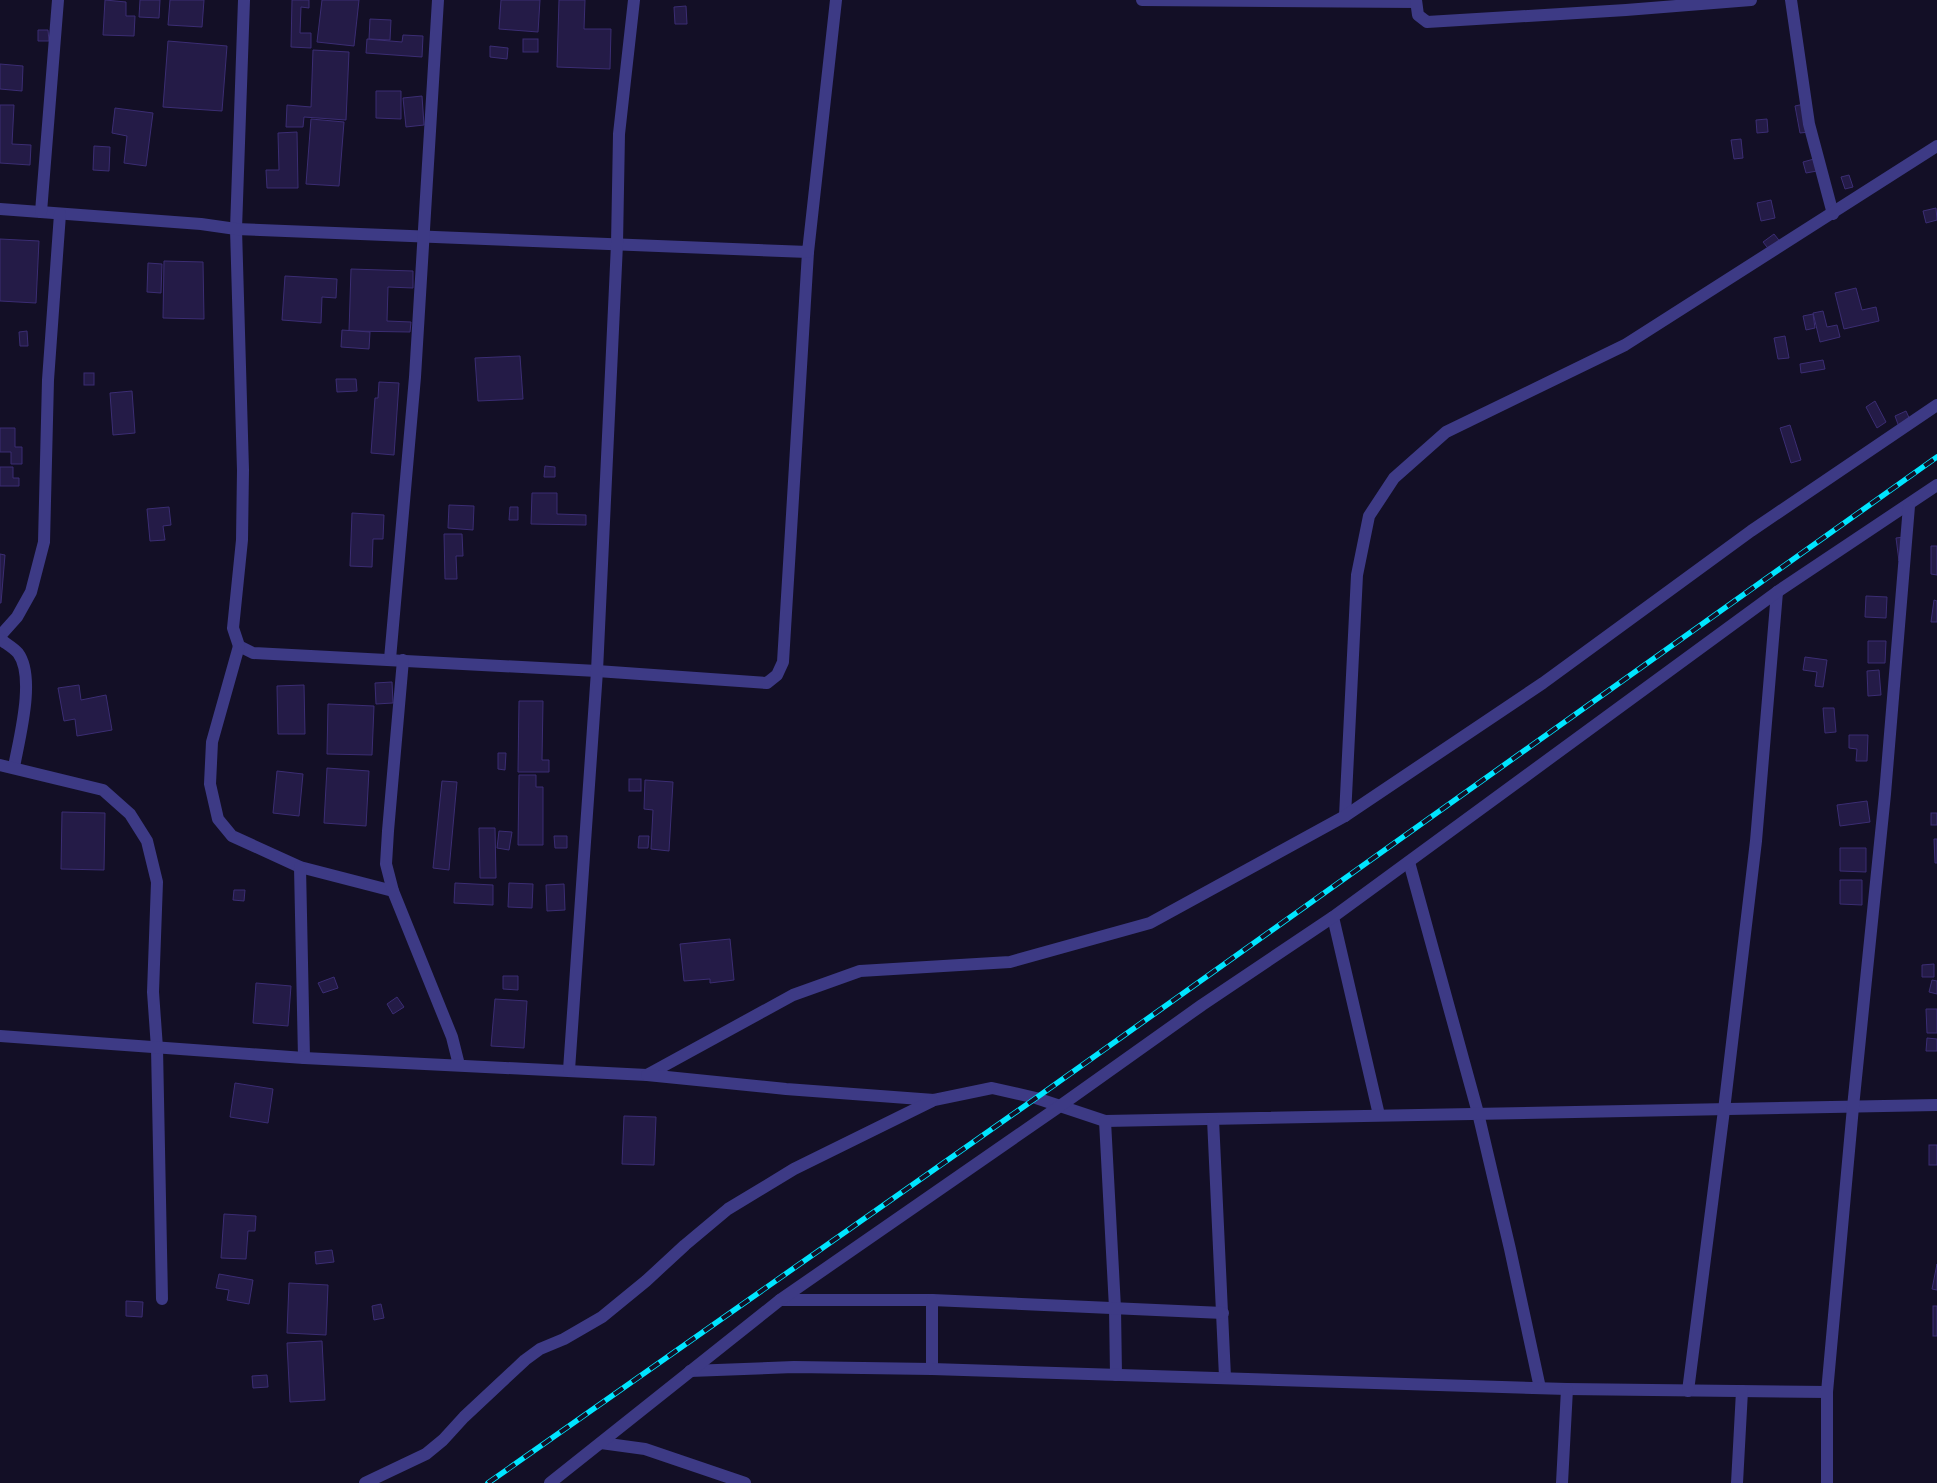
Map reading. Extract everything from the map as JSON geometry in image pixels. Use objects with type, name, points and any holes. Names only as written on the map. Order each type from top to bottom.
[{"type":"street","points":[[41,212],[58,0]]},
{"type":"street","points":[[244,0],[236,229],[243,470],[242,540],[233,628],[239,646],[212,742],[210,784],[218,818],[232,836],[300,867],[393,891]]},
{"type":"street","points":[[438,0],[386,864],[393,891],[452,1037],[459,1065]]},
{"type":"street","points":[[569,1070],[597,671],[617,244],[619,134],[634,0]]},
{"type":"street","points":[[239,646],[252,653],[269,655],[397,659],[767,683],[777,675],[783,662],[808,252],[836,0]]},
{"type":"street","points":[[1142,0],[1416,1],[1418,15],[1427,22],[1626,10],[1751,0]]},
{"type":"street","points":[[1791,0],[1809,124],[1833,214]]},
{"type":"street","points":[[1345,816],[1357,575],[1369,516],[1394,478],[1446,432],[1625,345],[1937,146]]},
{"type":"street","points":[[0,210],[201,224],[236,229],[808,252]]},
{"type":"street","points":[[14,767],[26,696],[24,667],[18,653],[0,637],[17,617],[31,592],[44,542],[48,380],[60,214]]},
{"type":"street","points":[[647,1075],[793,995],[860,971],[1010,962],[1150,922],[1345,816],[1543,683],[1751,531],[1937,405]]},
{"type":"street","points":[[550,1483],[780,1300],[1202,1005],[1334,918],[1777,592],[1909,506],[1937,485]]},
{"type":"street","points":[[1826,1483],[1827,1392],[1853,1107],[1885,794],[1909,506]]},
{"type":"street","points":[[1688,1391],[1756,841],[1777,592]]},
{"type":"street","points":[[0,765],[103,790],[130,814],[147,841],[157,882],[153,992],[157,1048],[162,1299]]},
{"type":"street","points":[[1409,862],[1478,1113],[1540,1388]]},
{"type":"street","points":[[300,867],[304,1058]]},
{"type":"street","points":[[1334,918],[1379,1115]]},
{"type":"street","points":[[0,1036],[304,1058],[647,1075],[934,1100]]},
{"type":"street","points":[[365,1483],[426,1454],[443,1440],[464,1417],[525,1360],[540,1349],[564,1339],[602,1317],[728,1209],[794,1169],[934,1100],[992,1088],[1036,1098],[1105,1121],[1937,1105]]},
{"type":"street","points":[[1213,1119],[1225,1377]]},
{"type":"street","points":[[1105,1121],[1115,1308],[1116,1375]]},
{"type":"street","points":[[780,1300],[932,1300],[1223,1313]]},
{"type":"street","points":[[932,1300],[932,1369]]},
{"type":"street","points":[[690,1371],[794,1367],[932,1369],[1567,1389],[1827,1392]]},
{"type":"street","points":[[1562,1483],[1567,1389]]},
{"type":"street","points":[[1737,1483],[1742,1391]]},
{"type":"street","points":[[601,1443],[645,1449],[744,1483]]},
{"type":"building","points":[[105,0],[126,2],[126,16],[135,16],[134,36],[103,35]]},
{"type":"building","points":[[140,0],[160,0],[159,18],[139,17]]},
{"type":"building","points":[[170,0],[204,0],[202,27],[168,25]]},
{"type":"building","points":[[292,0],[309,0],[309,8],[301,7],[300,33],[311,33],[311,48],[291,47]]},
{"type":"building","points":[[322,0],[359,0],[354,46],[317,42]]},
{"type":"building","points":[[501,0],[540,0],[538,32],[499,29]]},
{"type":"building","points":[[559,0],[585,0],[584,29],[611,29],[610,69],[557,67]]},
{"type":"building","points":[[686,6],[687,24],[675,24],[674,7]]},
{"type":"building","points":[[370,19],[391,20],[390,40],[369,39]]},
{"type":"building","points":[[38,30],[48,30],[49,41],[38,41]]},
{"type":"building","points":[[403,35],[423,36],[422,57],[366,53],[367,39],[402,42]]},
{"type":"building","points":[[523,39],[538,39],[538,52],[523,52]]},
{"type":"building","points":[[168,41],[227,46],[222,111],[163,107]]},
{"type":"building","points":[[490,46],[508,48],[507,59],[490,57]]},
{"type":"building","points":[[313,50],[349,52],[346,120],[304,117],[303,127],[286,127],[287,105],[311,107]]},
{"type":"building","points":[[0,64],[23,66],[22,91],[0,89]]},
{"type":"building","points":[[376,91],[401,91],[401,119],[376,118]]},
{"type":"building","points":[[422,96],[424,125],[406,127],[403,98]]},
{"type":"building","points":[[1804,104],[1809,132],[1800,133],[1795,106]]},
{"type":"building","points":[[0,105],[14,105],[12,144],[31,145],[30,165],[0,163]]},
{"type":"building","points":[[115,108],[153,113],[146,166],[124,163],[127,136],[112,133]]},
{"type":"building","points":[[311,119],[344,122],[339,186],[306,184]]},
{"type":"building","points":[[1767,119],[1768,132],[1757,133],[1756,120]]},
{"type":"building","points":[[297,132],[298,188],[267,188],[266,170],[279,170],[278,133]]},
{"type":"building","points":[[1741,139],[1743,158],[1734,159],[1731,140]]},
{"type":"building","points":[[94,146],[110,147],[109,171],[93,170]]},
{"type":"building","points":[[1814,159],[1817,171],[1806,173],[1803,162]]},
{"type":"building","points":[[1849,175],[1853,187],[1845,189],[1841,177]]},
{"type":"building","points":[[1771,200],[1775,218],[1761,221],[1757,203]]},
{"type":"building","points":[[1936,208],[1937,220],[1926,223],[1923,211]]},
{"type":"building","points":[[1774,234],[1782,244],[1771,252],[1763,242]]},
{"type":"building","points":[[0,239],[39,241],[36,303],[0,301]]},
{"type":"building","points":[[164,261],[203,262],[204,319],[163,318]]},
{"type":"building","points":[[148,263],[162,264],[161,293],[147,292]]},
{"type":"building","points":[[351,269],[413,271],[413,288],[388,287],[387,321],[411,322],[410,332],[349,331]]},
{"type":"building","points":[[285,276],[337,279],[336,298],[322,297],[321,323],[282,320]]},
{"type":"building","points":[[1856,288],[1862,310],[1876,307],[1879,321],[1844,329],[1835,293]]},
{"type":"building","points":[[1823,311],[1827,327],[1837,325],[1840,337],[1820,342],[1813,313]]},
{"type":"building","points":[[1813,314],[1815,328],[1806,330],[1803,316]]},
{"type":"building","points":[[342,330],[370,332],[369,349],[341,347]]},
{"type":"building","points":[[27,331],[28,346],[20,346],[19,332]]},
{"type":"building","points":[[1785,336],[1789,358],[1778,359],[1774,338]]},
{"type":"building","points":[[520,356],[523,399],[478,401],[475,358]]},
{"type":"building","points":[[1823,360],[1825,369],[1801,373],[1800,364]]},
{"type":"building","points":[[84,373],[94,373],[94,385],[84,385]]},
{"type":"building","points":[[336,379],[356,379],[357,391],[337,392]]},
{"type":"building","points":[[379,382],[399,383],[394,455],[371,453],[375,398],[378,398]]},
{"type":"building","points":[[132,391],[135,433],[113,435],[110,393]]},
{"type":"building","points":[[1875,401],[1886,422],[1877,428],[1866,407]]},
{"type":"building","points":[[1906,411],[1911,422],[1899,427],[1895,416]]},
{"type":"building","points":[[1790,425],[1801,460],[1791,463],[1780,428]]},
{"type":"building","points":[[0,428],[15,428],[15,447],[22,447],[22,464],[11,464],[11,452],[0,452]]},
{"type":"building","points":[[545,466],[555,467],[555,477],[544,477]]},
{"type":"building","points":[[0,467],[13,467],[13,478],[19,478],[19,486],[0,486]]},
{"type":"building","points":[[532,493],[557,493],[557,514],[586,515],[586,525],[531,524]]},
{"type":"building","points":[[449,505],[474,506],[473,530],[448,528]]},
{"type":"building","points":[[169,507],[171,525],[163,526],[165,540],[150,541],[147,509]]},
{"type":"building","points":[[510,507],[518,507],[518,520],[509,520]]},
{"type":"building","points":[[352,513],[384,515],[383,539],[373,539],[372,567],[350,566]]},
{"type":"building","points":[[444,534],[462,534],[463,556],[456,556],[457,579],[445,579]]},
{"type":"building","points":[[1904,537],[1899,561],[1896,538]]},
{"type":"building","points":[[1931,546],[1937,546],[1937,575],[1931,574]]},
{"type":"building","points":[[0,554],[5,555],[1,603],[0,603]]},
{"type":"building","points":[[1866,596],[1887,597],[1886,618],[1865,617]]},
{"type":"building","points":[[1934,600],[1937,601],[1937,622],[1931,622]]},
{"type":"building","points":[[1868,641],[1886,641],[1885,663],[1868,663]]},
{"type":"building","points":[[1805,657],[1827,660],[1823,687],[1815,686],[1817,672],[1803,670]]},
{"type":"building","points":[[1879,670],[1881,695],[1868,696],[1867,671]]},
{"type":"building","points":[[392,682],[393,703],[376,704],[375,683]]},
{"type":"building","points":[[79,685],[81,700],[106,695],[112,730],[77,736],[75,719],[64,721],[58,688]]},
{"type":"building","points":[[304,685],[305,734],[278,734],[277,686]]},
{"type":"building","points":[[519,701],[543,701],[542,760],[549,760],[549,772],[518,772]]},
{"type":"building","points":[[328,704],[374,706],[372,755],[327,754]]},
{"type":"building","points":[[1823,708],[1834,708],[1836,732],[1825,733]]},
{"type":"building","points":[[1849,735],[1868,735],[1867,761],[1856,761],[1857,749],[1849,748]]},
{"type":"building","points":[[498,753],[506,753],[505,770],[498,769]]},
{"type":"building","points":[[327,768],[369,771],[366,826],[324,823]]},
{"type":"building","points":[[277,771],[303,774],[299,816],[273,813]]},
{"type":"building","points":[[519,775],[536,775],[536,787],[543,787],[543,845],[518,845]]},
{"type":"building","points":[[629,779],[641,779],[641,791],[629,791]]},
{"type":"building","points":[[645,780],[673,782],[669,851],[651,849],[653,810],[644,809]]},
{"type":"building","points":[[442,781],[457,782],[449,870],[433,868]]},
{"type":"building","points":[[1867,801],[1870,822],[1840,826],[1837,805]]},
{"type":"building","points":[[62,812],[105,813],[104,870],[61,869]]},
{"type":"building","points":[[1931,813],[1937,813],[1937,825],[1931,825]]},
{"type":"building","points":[[479,828],[495,828],[496,878],[480,878]]},
{"type":"building","points":[[499,831],[512,832],[509,850],[497,848]]},
{"type":"building","points":[[554,836],[567,836],[567,848],[555,848]]},
{"type":"building","points":[[639,836],[649,836],[648,848],[638,848]]},
{"type":"building","points":[[1934,839],[1937,839],[1937,863],[1935,863]]},
{"type":"building","points":[[1840,848],[1866,848],[1866,872],[1840,871]]},
{"type":"building","points":[[1840,880],[1862,880],[1862,905],[1840,904]]},
{"type":"building","points":[[455,883],[493,885],[493,905],[454,903]]},
{"type":"building","points":[[509,883],[533,884],[532,908],[508,907]]},
{"type":"building","points":[[564,884],[565,910],[547,911],[546,885]]},
{"type":"building","points":[[234,890],[245,890],[244,901],[233,900]]},
{"type":"building","points":[[730,939],[734,980],[710,983],[710,979],[684,981],[680,944]]},
{"type":"building","points":[[1934,964],[1934,977],[1922,977],[1922,965]]},
{"type":"building","points":[[503,976],[518,976],[518,990],[503,989]]},
{"type":"building","points":[[334,977],[338,988],[323,993],[318,983]]},
{"type":"building","points":[[1932,980],[1937,981],[1937,994],[1929,992]]},
{"type":"building","points":[[256,983],[291,986],[288,1026],[253,1023]]},
{"type":"building","points":[[397,997],[404,1007],[393,1014],[387,1004]]},
{"type":"building","points":[[495,999],[527,1001],[524,1048],[491,1046]]},
{"type":"building","points":[[1926,1009],[1937,1009],[1937,1033],[1927,1033]]},
{"type":"building","points":[[1927,1038],[1937,1039],[1937,1051],[1926,1051]]},
{"type":"building","points":[[235,1083],[273,1089],[268,1123],[230,1117]]},
{"type":"building","points":[[624,1116],[656,1117],[654,1165],[622,1164]]},
{"type":"building","points":[[1929,1145],[1937,1145],[1937,1165],[1929,1165]]},
{"type":"building","points":[[224,1214],[256,1216],[255,1231],[248,1231],[246,1259],[221,1258]]},
{"type":"building","points":[[332,1250],[334,1262],[316,1264],[315,1252]]},
{"type":"building","points":[[1937,1264],[1937,1290],[1932,1289]]},
{"type":"building","points":[[219,1274],[253,1280],[249,1304],[227,1300],[229,1290],[216,1288]]},
{"type":"building","points":[[289,1283],[328,1285],[326,1335],[287,1333]]},
{"type":"building","points":[[126,1301],[143,1302],[142,1317],[126,1316]]},
{"type":"building","points":[[381,1304],[384,1318],[374,1320],[372,1306]]},
{"type":"building","points":[[1933,1306],[1937,1306],[1937,1336],[1933,1336]]},
{"type":"building","points":[[322,1341],[325,1400],[290,1402],[287,1343]]},
{"type":"building","points":[[267,1375],[268,1387],[253,1388],[252,1376]]},
{"type":"railway","points":[[488,1483],[1036,1098],[1937,457]]}]
